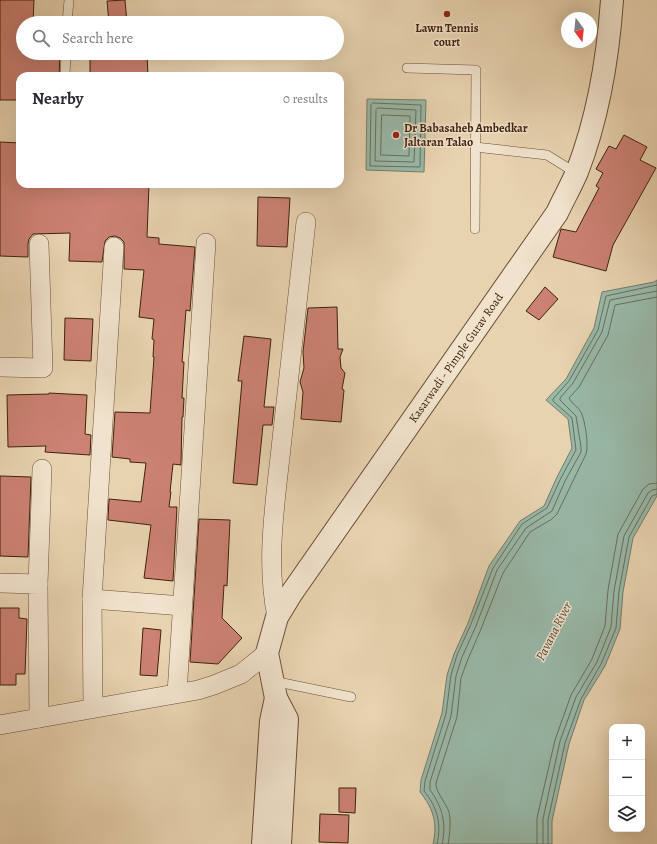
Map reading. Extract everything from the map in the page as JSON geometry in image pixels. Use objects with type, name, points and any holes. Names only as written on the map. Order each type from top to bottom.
[{"type":"street","name":"Kasarwadi - Pimple Gurav Road","points":[[280,844],[287,719],[274,690],[267,653],[277,617],[291,594],[557,213],[576,173],[587,140],[605,63],[612,0]]},
{"type":"street","points":[[277,617],[271,577],[275,505],[306,222]]},
{"type":"street","points":[[177,694],[206,243]]},
{"type":"street","points":[[0,367],[43,368],[39,244]]},
{"type":"street","points":[[93,708],[92,599],[114,247]]},
{"type":"street","points":[[39,718],[38,584],[42,469]]},
{"type":"street","points":[[0,583],[38,584]]},
{"type":"street","points":[[92,599],[182,606]]},
{"type":"street","points":[[0,725],[177,694],[214,685],[241,674],[267,653]]},
{"type":"street","name":"Kasarwadi - Pimple Gurav Road","points":[[263,844],[274,690]]},
{"type":"lane","points":[[68,16],[69,0]]},
{"type":"lane","points":[[66,60],[66,72]]},
{"type":"lane","points":[[407,68],[476,70],[475,229]]},
{"type":"lane","points":[[475,147],[547,155],[576,173]]},
{"type":"lane","points":[[274,690],[351,697]]},
{"type":"water","name":"Dr Babasaheb Ambedkar Jaltaran Talao","points":[[367,99],[426,100],[424,172],[366,170]]},
{"type":"water","name":"Pavana River","points":[[657,280],[657,496],[633,538],[623,592],[620,629],[605,666],[584,700],[569,744],[552,821],[552,844],[433,844],[435,823],[431,810],[420,792],[421,780],[442,713],[447,675],[454,654],[468,623],[489,566],[520,521],[544,506],[572,448],[568,419],[546,400],[566,379],[594,328],[602,292],[654,282]]},
{"type":"building","points":[[0,0],[34,0],[33,16],[16,16],[16,60],[60,60],[59,72],[16,72],[16,100],[0,100]]},
{"type":"building","points":[[125,0],[126,16],[108,16],[107,1]]},
{"type":"building","points":[[90,60],[147,60],[148,72],[90,72]]},
{"type":"building","points":[[624,135],[647,147],[640,160],[656,168],[613,245],[606,271],[553,257],[561,229],[576,232],[599,188],[596,186],[603,173],[596,169],[609,146],[616,149]]},
{"type":"building","points":[[0,142],[16,143],[16,188],[149,188],[147,237],[159,238],[159,244],[195,247],[190,311],[186,310],[182,362],[184,362],[182,398],[184,398],[181,465],[173,464],[169,507],[177,507],[173,581],[144,578],[151,525],[108,520],[109,499],[141,502],[146,463],[130,462],[130,459],[112,457],[115,412],[150,413],[154,357],[154,340],[152,339],[154,319],[139,317],[144,270],[124,269],[124,242],[115,236],[109,237],[105,241],[102,262],[69,261],[70,233],[33,234],[29,239],[28,257],[0,256]]},
{"type":"building","points":[[258,197],[290,198],[287,247],[257,246]]},
{"type":"building","points":[[545,287],[558,299],[539,320],[526,311]]},
{"type":"building","points":[[337,307],[338,349],[343,349],[340,357],[341,368],[345,373],[342,389],[344,390],[341,422],[301,419],[303,392],[300,382],[304,368],[303,352],[308,308]]},
{"type":"building","points":[[65,318],[93,319],[91,361],[64,360]]},
{"type":"building","points":[[244,336],[271,339],[264,407],[274,407],[272,425],[263,425],[257,485],[233,483],[242,381],[238,381]]},
{"type":"building","points":[[49,393],[87,395],[85,434],[91,435],[90,455],[45,452],[46,446],[8,447],[7,395]]},
{"type":"building","points":[[0,476],[31,477],[28,557],[0,556]]},
{"type":"building","points":[[199,519],[230,520],[227,586],[224,585],[222,618],[242,638],[218,664],[190,662]]},
{"type":"building","points":[[0,608],[19,608],[19,618],[27,619],[25,674],[16,674],[16,685],[0,685]]},
{"type":"building","points":[[143,628],[161,630],[157,676],[140,675]]},
{"type":"building","points":[[339,788],[356,788],[355,813],[339,812]]},
{"type":"building","points":[[320,814],[349,815],[348,843],[319,842]]},
{"type":"place","name":"Lawn Tennis court","points":[[447,14]]},
{"type":"place","name":"Dr Babasaheb Ambedkar Jaltaran Talao","points":[[396,135]]}]
